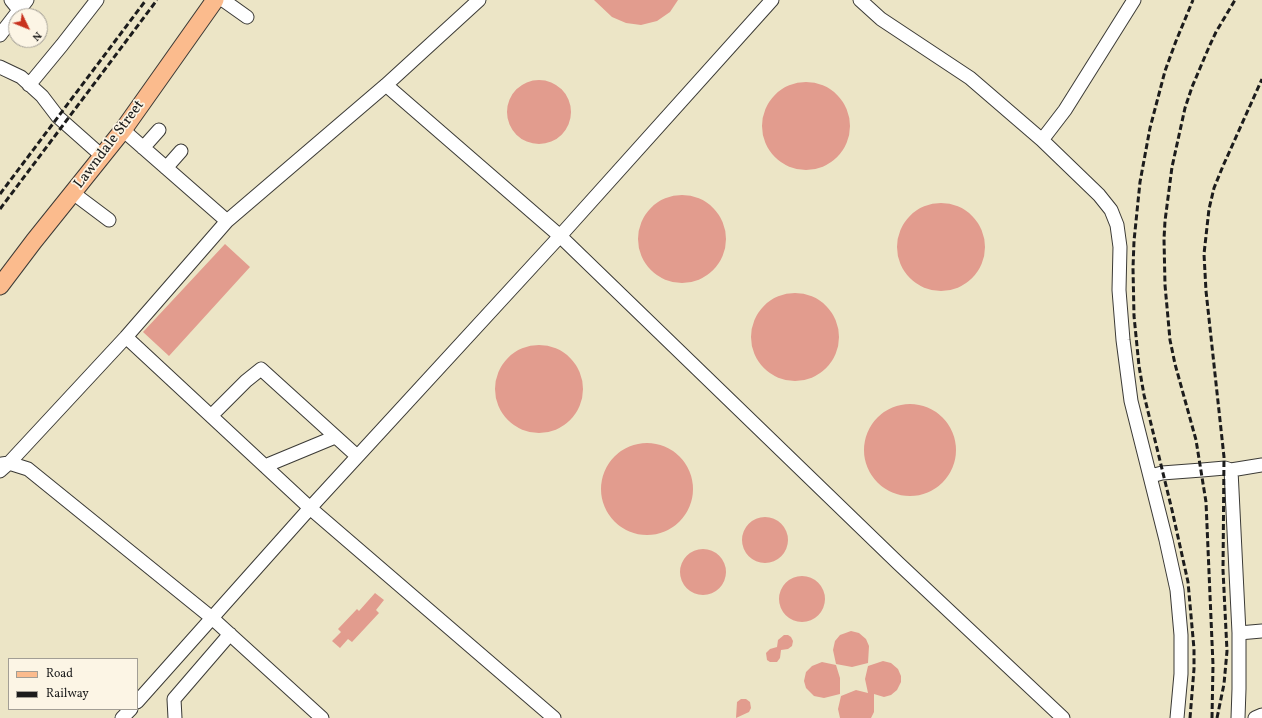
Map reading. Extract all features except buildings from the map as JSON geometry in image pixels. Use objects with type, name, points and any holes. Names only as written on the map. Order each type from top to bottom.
[{"type":"main road","name":"Lawndale Street","points":[[0,286],[123,130],[215,0]]},
{"type":"lane","points":[[30,85],[97,0]]},
{"type":"lane","points":[[223,0],[247,17]]},
{"type":"lane","points":[[3,466],[126,337],[227,221],[386,85],[479,0]]},
{"type":"lane","points":[[138,701],[357,456],[560,236],[772,0]]},
{"type":"lane","points":[[860,0],[881,19],[970,78],[1042,140],[1099,195],[1111,210],[1117,225],[1120,247],[1119,290],[1131,401],[1177,590],[1181,635],[1181,674],[1177,718]]},
{"type":"lane","points":[[1042,140],[1065,110],[1134,0]]},
{"type":"lane","points":[[0,35],[19,3]]},
{"type":"lane","points":[[0,67],[21,77],[42,96],[58,117],[102,156]]},
{"type":"lane","points":[[386,85],[560,236],[898,563],[1063,718]]},
{"type":"lane","points":[[123,130],[227,221]]},
{"type":"lane","points":[[143,148],[159,130]]},
{"type":"lane","points":[[166,168],[181,151]]},
{"type":"lane","points":[[73,193],[109,220]]},
{"type":"lane","points":[[126,337],[310,508],[554,718]]},
{"type":"lane","points":[[211,416],[246,381],[261,370],[357,456]]},
{"type":"lane","points":[[265,466],[335,437]]},
{"type":"lane","points":[[1150,476],[1162,473],[1225,468],[1231,470],[1262,465]]},
{"type":"lane","points":[[3,466],[28,469],[212,618],[322,718]]},
{"type":"lane","points":[[1231,470],[1238,633],[1238,718]]},
{"type":"lane","points":[[1238,633],[1262,631]]},
{"type":"lane","points":[[175,718],[174,699],[230,634]]},
{"type":"lane","points":[[122,718],[129,710]]},
{"type":"lane","points":[[1255,718],[1262,715]]},
{"type":"railway","points":[[0,194],[146,0]]},
{"type":"railway","points":[[0,209],[157,0]]},
{"type":"railway","points":[[1190,718],[1194,649],[1188,582],[1144,395],[1139,366],[1134,316],[1133,268],[1140,182],[1150,128],[1165,71],[1193,0]]},
{"type":"railway","points":[[1212,718],[1213,665],[1206,502],[1196,440],[1175,364],[1170,340],[1165,285],[1164,239],[1172,167],[1185,108],[1209,47],[1235,0]]},
{"type":"railway","points":[[1217,718],[1224,684],[1227,651],[1223,570],[1224,457],[1206,291],[1204,254],[1209,209],[1214,188],[1262,79]]}]
